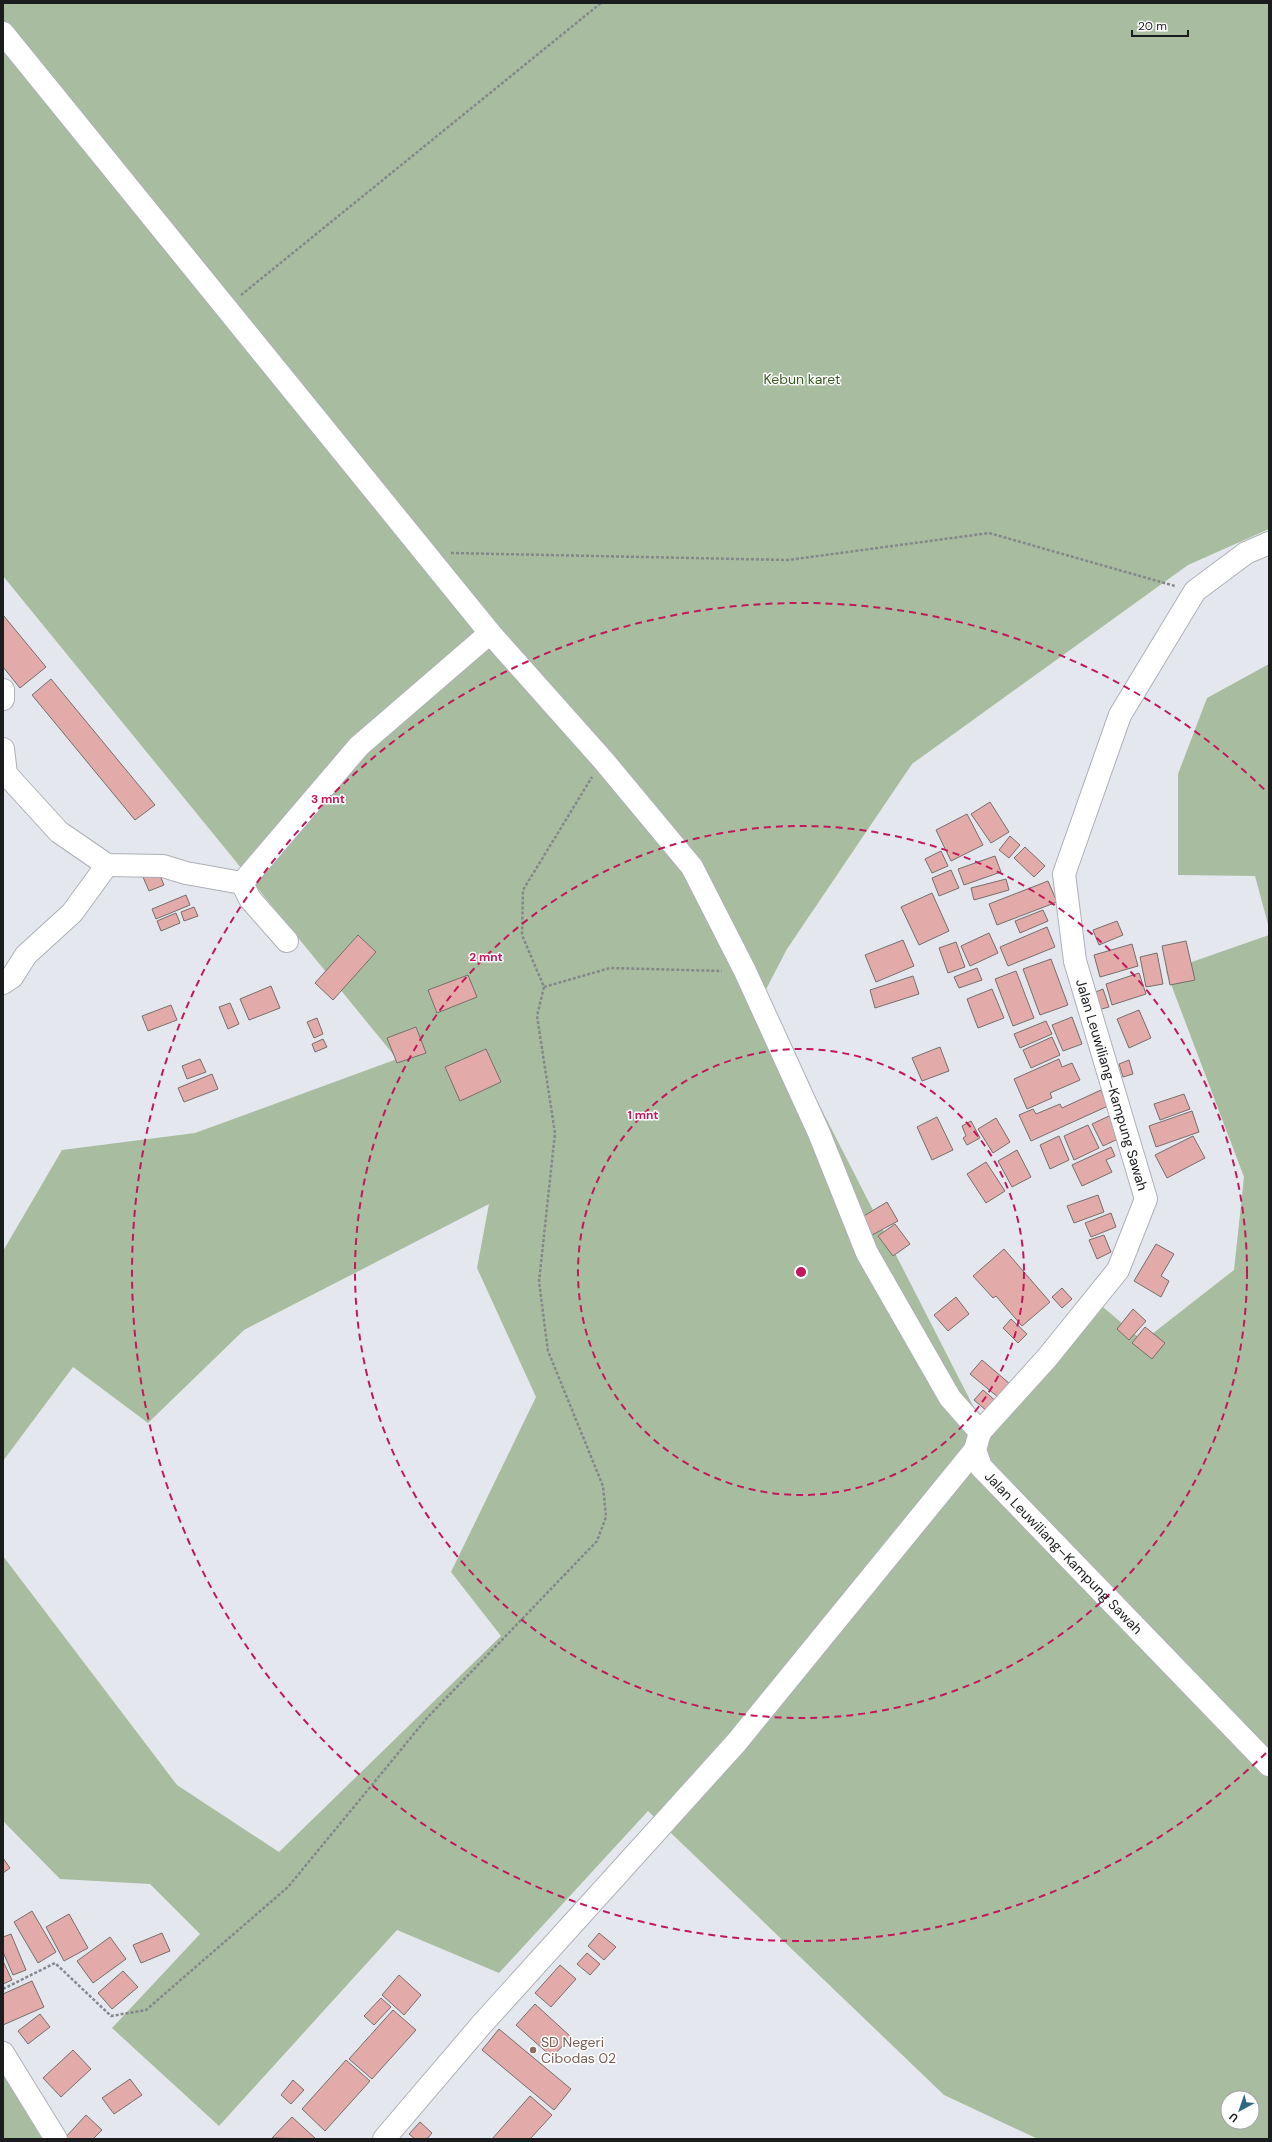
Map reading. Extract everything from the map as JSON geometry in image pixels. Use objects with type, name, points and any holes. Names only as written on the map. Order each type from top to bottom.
[{"type":"street","points":[[3,33],[490,633],[603,760],[692,867],[745,971],[819,1133],[867,1254],[950,1398],[977,1441],[736,1742],[482,2024],[384,2139]]},
{"type":"street","name":"Jalan Leuwiliang–Kampung Sawah","points":[[1269,543],[1246,553],[1195,591],[1120,715],[1064,874],[1075,961],[1146,1199],[1118,1270],[1047,1358],[977,1441],[981,1467],[1269,1765]]},
{"type":"street","points":[[242,883],[359,746],[490,633]]},
{"type":"street","points":[[3,690],[3,699]]},
{"type":"street","points":[[3,748],[6,774],[59,832],[107,865],[162,866],[186,873],[242,883]]},
{"type":"street","points":[[3,983],[12,977],[26,955],[72,913],[107,865]]},
{"type":"street","points":[[242,883],[250,899],[287,941]]},
{"type":"street","points":[[3,2053],[56,2139]]},
{"type":"path","points":[[226,307],[600,3]]},
{"type":"path","points":[[424,552],[788,560],[989,533],[1195,591]]},
{"type":"path","points":[[3,1989],[55,1963],[111,2016],[146,2010],[288,1887],[427,1718],[597,1541],[606,1517],[603,1486],[548,1350],[539,1282],[556,1133],[537,1016],[544,987],[522,935],[524,890],[603,760]]},
{"type":"path","points":[[544,987],[610,968],[745,971]]},
{"type":"green space","name":"Kebun karet","points":[[3,3],[1269,3],[1269,529],[1188,565],[912,764],[787,949],[763,995],[989,1437],[1097,1302],[1143,1341],[1234,1270],[1244,1177],[1166,971],[1269,935],[1269,2139],[1038,2139],[944,2095],[648,1811],[499,1973],[397,1930],[219,2126],[112,2028],[200,1934],[150,1884],[60,1879],[3,1821],[3,1556],[177,1785],[279,1852],[501,1636],[451,1572],[536,1397],[477,1268],[489,1204],[244,1330],[148,1423],[73,1367],[3,1461],[3,1251],[62,1150],[195,1133],[397,1059],[3,576]]},
{"type":"green space","points":[[1269,664],[1269,928],[1255,876],[1178,875],[1178,774],[1207,698]]},
{"type":"green space","points":[[3,2070],[42,2139],[3,2139]]},
{"type":"building","points":[[3,615],[46,667],[20,688],[3,667]]},
{"type":"building","points":[[51,679],[155,805],[135,820],[32,695]]},
{"type":"building","points":[[990,802],[1009,832],[991,843],[971,814]]},
{"type":"building","points":[[967,814],[983,845],[951,861],[936,830]]},
{"type":"building","points":[[1010,836],[1020,845],[1009,858],[999,850]]},
{"type":"building","points":[[1025,847],[1045,866],[1034,877],[1014,858]]},
{"type":"building","points":[[941,851],[948,866],[932,873],[925,859]]},
{"type":"building","points":[[995,856],[1001,872],[964,885],[958,869]]},
{"type":"building","points":[[951,870],[959,888],[939,896],[932,878]]},
{"type":"building","points":[[158,871],[164,885],[149,891],[143,877]]},
{"type":"building","points":[[1006,879],[1009,890],[974,900],[971,888]]},
{"type":"building","points":[[1048,881],[1057,902],[997,925],[989,904]]},
{"type":"building","points":[[932,893],[949,931],[919,945],[901,907]]},
{"type":"building","points":[[186,895],[190,905],[156,919],[152,909]]},
{"type":"building","points":[[194,907],[198,916],[184,921],[181,912]]},
{"type":"building","points":[[1043,910],[1048,921],[1020,933],[1015,921]]},
{"type":"building","points":[[176,913],[180,923],[161,931],[157,921]]},
{"type":"building","points":[[1117,921],[1123,935],[1099,945],[1093,930]]},
{"type":"building","points":[[1047,927],[1055,947],[1008,966],[1000,947]]},
{"type":"building","points":[[989,933],[998,953],[970,966],[961,946]]},
{"type":"building","points":[[358,935],[376,952],[333,1000],[315,983]]},
{"type":"building","points":[[903,940],[914,966],[876,982],[865,955]]},
{"type":"building","points":[[1186,941],[1195,980],[1170,985],[1162,946]]},
{"type":"building","points":[[956,942],[965,967],[948,973],[939,948]]},
{"type":"building","points":[[1132,944],[1138,966],[1100,977],[1094,955]]},
{"type":"building","points":[[1157,953],[1163,984],[1146,987],[1140,957]]},
{"type":"building","points":[[1051,959],[1068,1005],[1040,1015],[1023,969]]},
{"type":"building","points":[[977,968],[982,980],[959,988],[954,977]]},
{"type":"building","points":[[1016,971],[1034,1018],[1013,1026],[995,979]]},
{"type":"building","points":[[1139,973],[1146,994],[1112,1005],[1106,984]]},
{"type":"building","points":[[468,975],[477,997],[437,1013],[428,990]]},
{"type":"building","points":[[913,976],[919,994],[875,1008],[870,990]]},
{"type":"building","points":[[271,986],[280,1008],[249,1020],[240,999]]},
{"type":"building","points":[[992,989],[1004,1018],[978,1028],[967,999]]},
{"type":"building","points":[[1103,989],[1109,1007],[1098,1010],[1093,993]]},
{"type":"building","points":[[230,1003],[239,1024],[228,1029],[219,1007]]},
{"type":"building","points":[[171,1005],[177,1020],[148,1031],[142,1016]]},
{"type":"building","points":[[1139,1010],[1151,1038],[1129,1048],[1117,1019]]},
{"type":"building","points":[[1072,1017],[1082,1044],[1063,1051],[1052,1025]]},
{"type":"building","points":[[317,1018],[323,1034],[314,1038],[307,1022]]},
{"type":"building","points":[[1046,1021],[1052,1034],[1020,1048],[1014,1034]]},
{"type":"building","points":[[416,1027],[426,1053],[397,1063],[387,1038]]},
{"type":"building","points":[[1052,1037],[1060,1055],[1031,1068],[1023,1050]]},
{"type":"building","points":[[323,1039],[327,1047],[315,1052],[312,1044]]},
{"type":"building","points":[[940,1047],[949,1071],[922,1081],[912,1058]]},
{"type":"building","points":[[486,1049],[501,1082],[460,1101],[445,1067]]},
{"type":"building","points":[[200,1059],[206,1072],[187,1079],[182,1066]]},
{"type":"building","points":[[1059,1059],[1062,1067],[1072,1063],[1080,1080],[1050,1093],[1052,1098],[1027,1109],[1014,1079]]},
{"type":"building","points":[[1129,1060],[1133,1074],[1123,1077],[1119,1064]]},
{"type":"building","points":[[212,1074],[218,1089],[184,1102],[178,1088]]},
{"type":"building","points":[[1101,1090],[1108,1106],[1031,1141],[1019,1115],[1033,1109],[1036,1114],[1060,1104],[1062,1108]]},
{"type":"building","points":[[1184,1094],[1190,1109],[1160,1120],[1154,1104]]},
{"type":"building","points":[[1192,1111],[1199,1132],[1156,1147],[1149,1126]]},
{"type":"building","points":[[1109,1116],[1120,1138],[1103,1146],[1092,1124]]},
{"type":"building","points":[[937,1117],[953,1150],[932,1160],[917,1127]]},
{"type":"building","points":[[996,1118],[1010,1142],[993,1153],[978,1129]]},
{"type":"building","points":[[971,1121],[980,1138],[967,1145],[963,1138],[966,1136],[962,1126]]},
{"type":"building","points":[[1088,1125],[1099,1148],[1074,1160],[1064,1136]]},
{"type":"building","points":[[1059,1136],[1069,1160],[1050,1169],[1040,1145]]},
{"type":"building","points":[[1193,1136],[1205,1158],[1167,1178],[1155,1155]]},
{"type":"building","points":[[1111,1147],[1115,1156],[1106,1160],[1112,1172],[1082,1186],[1072,1165]]},
{"type":"building","points":[[1017,1150],[1031,1177],[1012,1187],[998,1161]]},
{"type":"building","points":[[986,1162],[1005,1191],[986,1203],[967,1174]]},
{"type":"building","points":[[1098,1195],[1104,1212],[1074,1223],[1067,1206]]},
{"type":"building","points":[[887,1202],[898,1221],[872,1235],[862,1217]]},
{"type":"building","points":[[1111,1213],[1116,1227],[1091,1237],[1085,1223]]},
{"type":"building","points":[[895,1224],[910,1244],[893,1256],[878,1236]]},
{"type":"building","points":[[1104,1235],[1111,1252],[1097,1259],[1089,1240]]},
{"type":"building","points":[[1156,1244],[1174,1254],[1161,1276],[1169,1281],[1161,1297],[1134,1281]]},
{"type":"building","points":[[1004,1249],[1050,1302],[1022,1326],[996,1296],[993,1298],[973,1276]]},
{"type":"building","points":[[1062,1288],[1072,1299],[1062,1308],[1052,1297]]},
{"type":"building","points":[[956,1297],[969,1314],[948,1331],[934,1315]]},
{"type":"building","points":[[1133,1309],[1146,1321],[1129,1340],[1117,1329]]},
{"type":"building","points":[[1011,1319],[1027,1334],[1018,1343],[1003,1328]]},
{"type":"building","points":[[1145,1327],[1165,1343],[1152,1359],[1132,1343]]},
{"type":"building","points":[[982,1360],[1010,1384],[999,1398],[970,1374]]},
{"type":"building","points":[[983,1390],[997,1402],[988,1412],[974,1400]]},
{"type":"building","points":[[3,1858],[10,1868],[3,1873]]},
{"type":"building","points":[[32,1911],[56,1952],[38,1963],[14,1922]]},
{"type":"building","points":[[69,1914],[88,1948],[64,1961],[46,1927]]},
{"type":"building","points":[[162,1933],[170,1951],[141,1963],[133,1945]]},
{"type":"building","points":[[599,1933],[616,1947],[604,1960],[588,1946]]},
{"type":"building","points":[[11,1934],[26,1970],[13,1975],[3,1952],[3,1937]]},
{"type":"building","points":[[110,1937],[126,1959],[93,1983],[77,1961]]},
{"type":"building","points":[[587,1953],[600,1964],[590,1975],[577,1964]]},
{"type":"building","points":[[3,1961],[12,1980],[3,1984]]},
{"type":"building","points":[[560,1965],[576,1979],[551,2007],[535,1993]]},
{"type":"building","points":[[123,1971],[138,1987],[112,2009],[98,1993]]},
{"type":"building","points":[[399,1975],[421,1995],[404,2015],[382,1995]]},
{"type":"building","points":[[32,1981],[44,2007],[3,2025],[3,1994]]},
{"type":"building","points":[[381,1998],[391,2007],[374,2025],[364,2016]]},
{"type":"building","points":[[535,2004],[571,2037],[552,2057],[516,2025]]},
{"type":"building","points":[[393,2010],[416,2030],[372,2079],[349,2059]]},
{"type":"building","points":[[40,2014],[50,2027],[28,2044],[18,2031]]},
{"type":"building","points":[[499,2029],[571,2089],[554,2110],[482,2050]]},
{"type":"building","points":[[73,2050],[91,2069],[61,2097],[43,2078]]},
{"type":"building","points":[[346,2060],[370,2081],[325,2131],[302,2109]]},
{"type":"building","points":[[130,2079],[142,2095],[114,2114],[102,2098]]},
{"type":"building","points":[[293,2080],[304,2090],[291,2104],[281,2095]]},
{"type":"building","points":[[530,2096],[552,2115],[530,2139],[492,2139]]},
{"type":"building","points":[[86,2115],[102,2130],[93,2139],[64,2139]]},
{"type":"building","points":[[292,2117],[316,2139],[272,2138]]},
{"type":"building","points":[[420,2122],[432,2133],[427,2139],[415,2139],[409,2134]]},
{"type":"place","name":"SD Negeri Cibodas 02","points":[[533,2050]]}]
